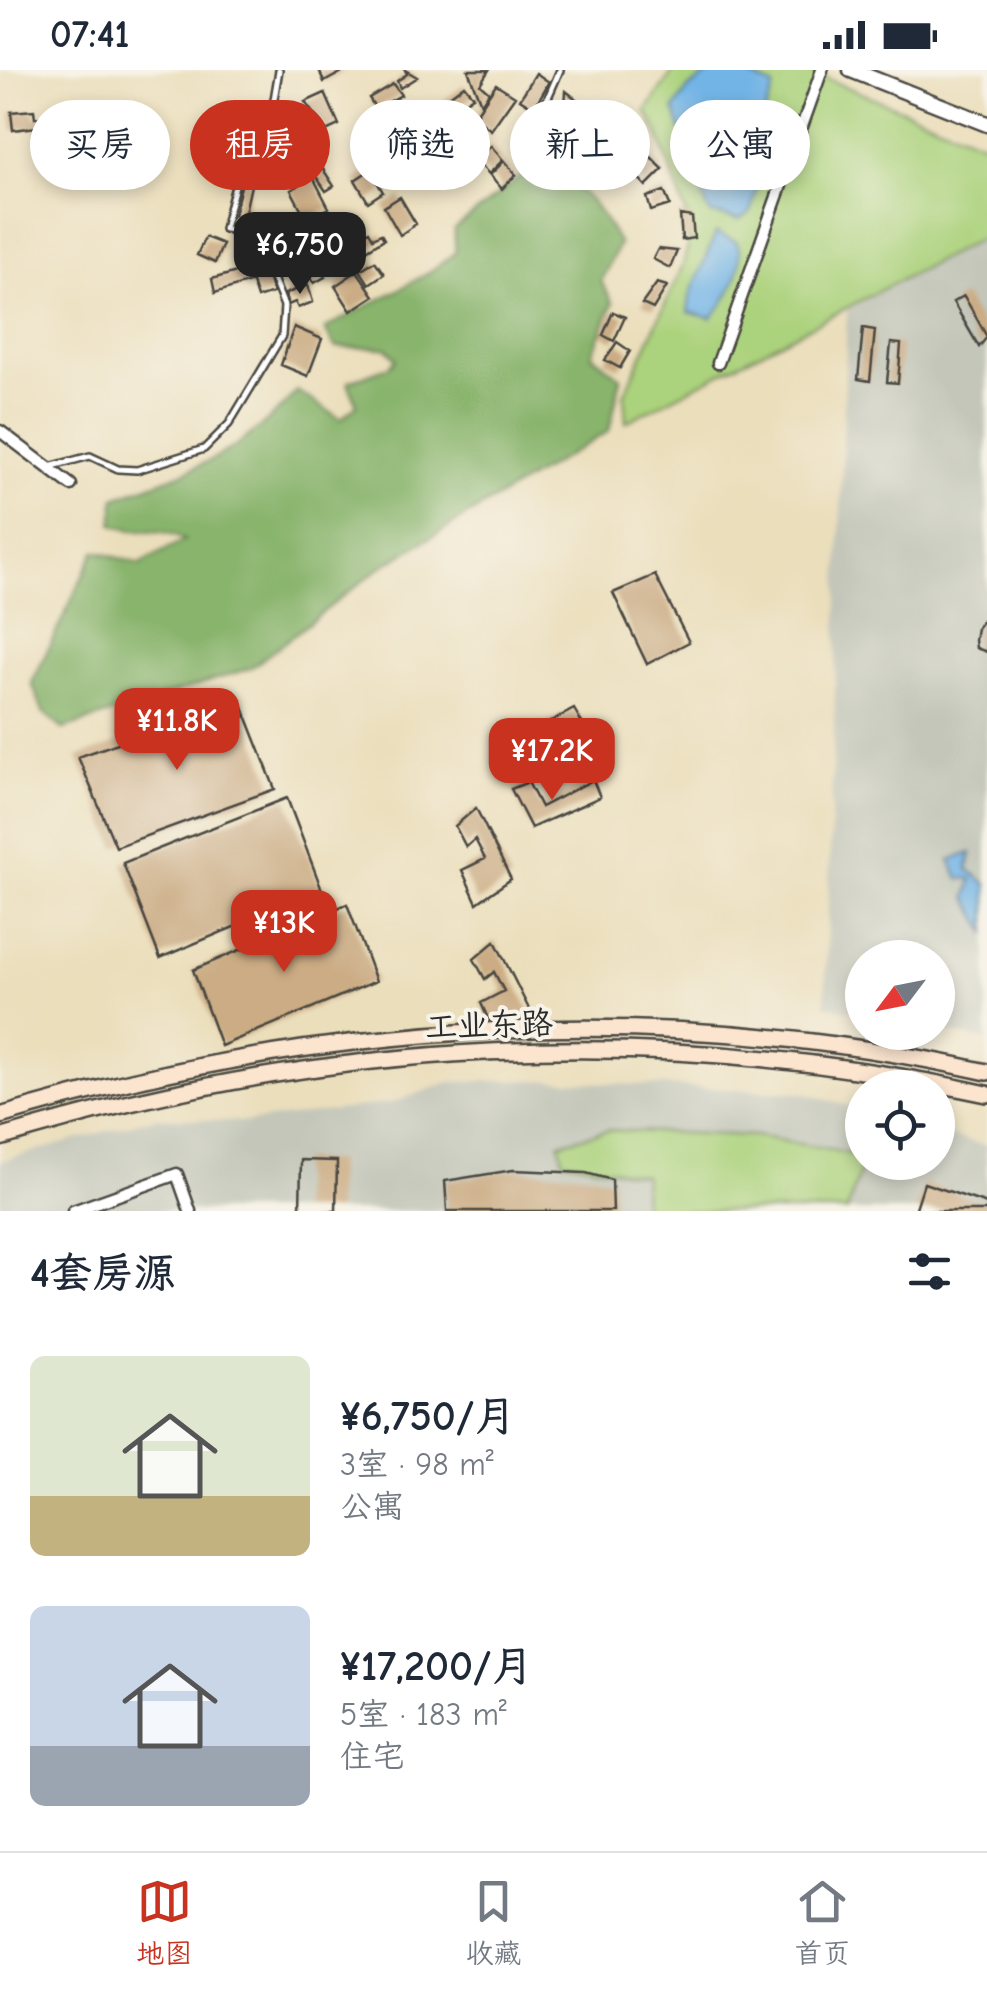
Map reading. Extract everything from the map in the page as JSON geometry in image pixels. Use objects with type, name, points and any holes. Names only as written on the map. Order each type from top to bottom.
[{"type":"main road","name":"工业东路","points":[[0,1116],[204,1062],[380,1037],[507,1028],[760,1037],[879,1051],[987,1072]]},
{"type":"main road","name":"工业东路","points":[[0,1138],[208,1082],[382,1058],[508,1049],[759,1058],[876,1072],[987,1094]]},
{"type":"street","points":[[718,364],[822,70]]},
{"type":"street","points":[[851,70],[987,124]]},
{"type":"street","points":[[0,431],[71,485]]},
{"type":"street","points":[[73,1211],[176,1174],[190,1211]]},
{"type":"lane","points":[[49,467],[90,456],[118,469],[137,470],[172,460],[204,448],[247,398],[282,336],[284,306],[255,233],[224,228],[242,158],[272,117],[279,70]]},
{"type":"lane","points":[[547,100],[560,70]]},
{"type":"shaded area","points":[[987,235],[987,1041],[955,1034],[955,940],[845,940],[845,1009],[825,1005],[847,310]]},
{"type":"shaded area","points":[[549,1080],[803,1093],[845,1105],[845,1180],[955,1180],[955,1137],[987,1146],[987,1211],[0,1211],[0,1161],[157,1117],[246,1122],[391,1103],[450,1082]]},
{"type":"green space","points":[[674,70],[805,70],[987,144],[987,235],[626,422],[624,395],[683,265],[692,230],[678,190],[810,190],[810,100],[670,100],[670,167],[650,118],[650,105]]},
{"type":"green space","points":[[510,185],[510,190],[578,190],[601,214],[619,244],[601,281],[613,303],[592,355],[621,378],[609,431],[381,567],[251,668],[63,729],[43,712],[32,683],[95,551],[140,564],[184,540],[176,535],[113,524],[115,498],[214,458],[255,432],[297,391],[341,419],[357,405],[348,382],[390,366],[396,359],[387,348],[335,347],[325,329],[441,264],[456,252],[454,230]]},
{"type":"green space","points":[[608,1130],[756,1136],[845,1153],[845,1180],[857,1180],[847,1211],[643,1211],[644,1175],[563,1160],[559,1143]]},
{"type":"water","points":[[714,70],[738,70],[774,87],[769,100],[680,100],[689,88]]},
{"type":"water","points":[[701,190],[756,190],[750,214],[739,220],[711,214]]},
{"type":"water","points":[[716,233],[737,242],[739,262],[730,293],[711,318],[688,312],[690,295]]},
{"type":"water","points":[[971,853],[968,869],[987,884],[987,933],[967,897],[972,879],[959,878],[950,860]]},
{"type":"building","points":[[319,70],[346,70],[324,82]]},
{"type":"building","points":[[405,70],[417,77],[400,88],[397,81],[407,74]]},
{"type":"building","points":[[468,70],[489,70],[480,84],[489,92],[479,100]]},
{"type":"building","points":[[536,73],[549,82],[539,100],[520,99]]},
{"type":"building","points":[[393,84],[401,95],[392,100],[369,98]]},
{"type":"building","points":[[496,84],[515,96],[491,130],[490,100],[485,100]]},
{"type":"building","points":[[464,85],[473,96],[467,100],[444,100]]},
{"type":"building","points":[[325,93],[328,100],[309,100]]},
{"type":"building","points":[[330,104],[339,125],[330,129]]},
{"type":"building","points":[[30,110],[30,128],[13,130],[11,112]]},
{"type":"building","points":[[490,147],[503,160],[490,173]]},
{"type":"building","points":[[650,156],[663,169],[650,182]]},
{"type":"building","points":[[504,161],[510,168],[510,181],[502,189],[490,175]]},
{"type":"building","points":[[240,190],[250,190],[244,217],[234,215]]},
{"type":"building","points":[[291,190],[320,190],[329,208],[307,220]]},
{"type":"building","points":[[361,190],[382,190],[383,192],[368,202]]},
{"type":"building","points":[[664,191],[670,205],[651,211],[647,197]]},
{"type":"building","points":[[400,197],[416,224],[400,235],[384,207]]},
{"type":"building","points":[[680,215],[692,217],[694,238],[682,240]]},
{"type":"building","points":[[369,231],[373,238],[381,234],[384,239],[352,259],[345,246]]},
{"type":"building","points":[[205,237],[223,244],[215,263],[197,255]]},
{"type":"building","points":[[288,238],[295,260],[275,267],[269,245]]},
{"type":"building","points":[[257,247],[263,263],[252,268],[248,259],[237,262],[236,255]]},
{"type":"building","points":[[658,249],[677,251],[670,268],[653,259]]},
{"type":"building","points":[[375,261],[384,274],[369,284],[360,270]]},
{"type":"building","points":[[317,264],[325,277],[314,283],[306,270]]},
{"type":"building","points":[[265,267],[273,293],[257,298],[249,273]]},
{"type":"building","points":[[247,269],[250,282],[215,293],[212,279]]},
{"type":"building","points":[[357,271],[374,296],[351,311],[335,286]]},
{"type":"building","points":[[657,283],[667,286],[653,309],[642,304]]},
{"type":"building","points":[[308,285],[313,302],[298,308],[295,302],[288,305],[285,294]]},
{"type":"building","points":[[964,296],[987,337],[979,347],[953,302]]},
{"type":"building","points":[[613,312],[625,317],[614,341],[603,335]]},
{"type":"building","points":[[294,327],[322,339],[308,376],[281,365]]},
{"type":"building","points":[[863,328],[875,330],[870,381],[858,379]]},
{"type":"building","points":[[617,342],[630,351],[620,368],[605,360]]},
{"type":"building","points":[[891,343],[901,344],[898,383],[887,382]]},
{"type":"building","points":[[655,575],[689,642],[647,664],[613,593]]},
{"type":"building","points":[[987,615],[987,652],[976,648],[975,640],[977,628]]},
{"type":"building","points":[[240,700],[275,789],[116,847],[78,757]]},
{"type":"building","points":[[574,709],[597,749],[580,760],[568,740],[511,771],[499,750]]},
{"type":"building","points":[[593,780],[600,797],[531,828],[511,789],[528,782],[541,807]]},
{"type":"building","points":[[287,798],[322,890],[160,958],[123,863]]},
{"type":"building","points":[[476,808],[511,879],[477,903],[462,870],[485,859],[475,839],[466,847],[455,826]]},
{"type":"building","points":[[347,904],[376,981],[221,1046],[193,970]]},
{"type":"building","points":[[495,941],[530,1011],[496,1036],[481,1003],[504,991],[494,972],[485,979],[474,959]]},
{"type":"building","points":[[301,1160],[337,1161],[336,1211],[300,1211]]},
{"type":"building","points":[[513,1170],[586,1173],[612,1180],[613,1211],[447,1211],[445,1181]]},
{"type":"building","points":[[924,1183],[987,1204],[987,1211],[915,1211]]}]
